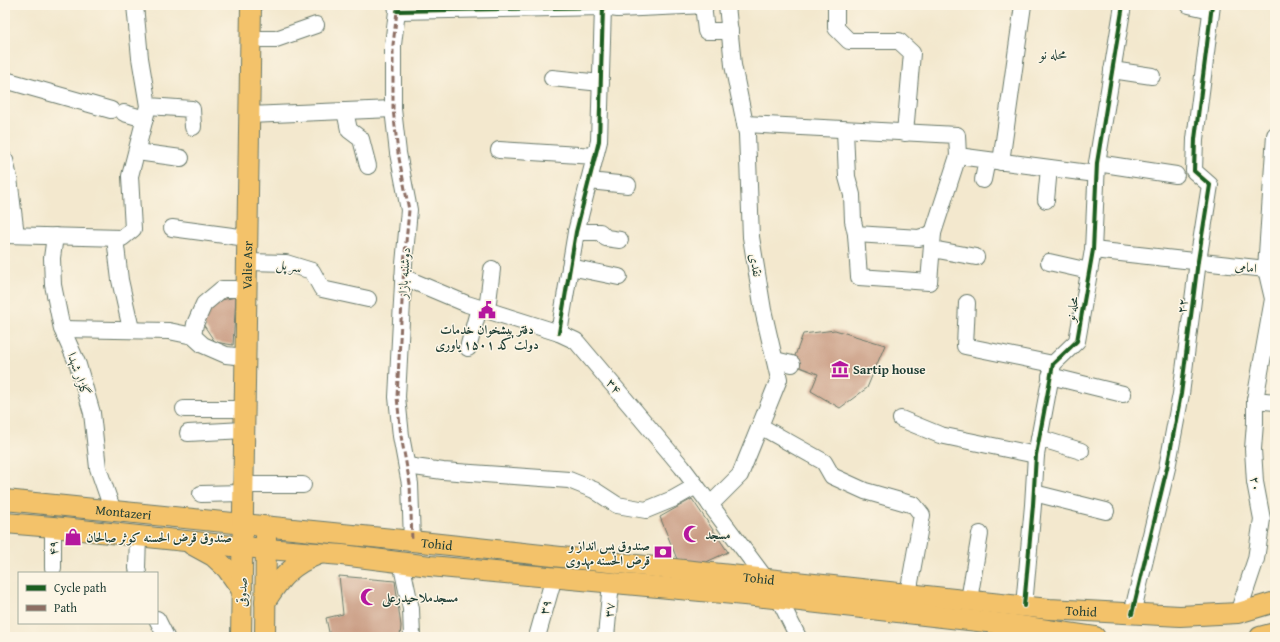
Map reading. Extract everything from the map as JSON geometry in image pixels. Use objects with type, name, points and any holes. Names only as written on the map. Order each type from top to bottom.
[{"type":"main road","name":"Valie Asr","points":[[242,525],[251,5]]},
{"type":"main road","name":"Montazeri","points":[[5,500],[242,525]]},
{"type":"main road","name":"Montazeri","points":[[5,524],[53,527],[242,547]]},
{"type":"main road","name":"Tohid","points":[[242,525],[412,541],[765,578],[1037,633],[1096,637]]},
{"type":"main road","name":"صدوقی","points":[[241,637],[242,525]]},
{"type":"main road","name":"صدوقی","points":[[265,637],[266,527]]},
{"type":"main road","points":[[184,541],[213,556],[227,569],[242,590]]},
{"type":"main road","name":"Tohid","points":[[242,547],[779,599],[864,599],[908,594],[1024,606],[1180,616],[1238,613],[1275,602]]},
{"type":"main road","points":[[265,602],[276,585],[290,569],[304,560],[320,554]]},
{"type":"main road","points":[[1260,637],[1275,633]]},
{"type":"street","points":[[5,160],[9,178],[10,235],[122,238],[133,229],[130,176],[147,113],[135,5]]},
{"type":"street","points":[[703,5],[706,31],[730,31]]},
{"type":"street","points":[[397,8],[706,5]]},
{"type":"street","name":"نقدی","points":[[710,505],[740,475],[779,379],[763,310],[751,237],[747,134],[733,65],[727,5]]},
{"type":"street","points":[[836,5],[836,28],[849,41],[899,41],[912,53],[905,132]]},
{"type":"street","points":[[983,180],[994,161],[1024,5]]},
{"type":"street","name":"محله نو","points":[[1052,370],[1077,341],[1093,250],[1097,168],[1123,5]]},
{"type":"street","points":[[1189,5],[1212,8]]},
{"type":"street","points":[[559,333],[576,232],[599,141],[601,83],[613,7]]},
{"type":"street","name":"دوشنبه بازار","points":[[397,8],[394,44],[393,109],[398,153],[409,210],[403,276],[397,396],[401,436],[410,484],[412,541]]},
{"type":"street","name":"۲۲","points":[[1132,614],[1167,468],[1181,394],[1198,261],[1210,185],[1194,171],[1195,139],[1212,8]]},
{"type":"street","points":[[250,39],[276,39],[316,25]]},
{"type":"street","points":[[1112,70],[1152,76]]},
{"type":"street","points":[[552,78],[601,83]]},
{"type":"street","points":[[5,80],[118,111],[147,113],[192,109],[194,127]]},
{"type":"street","points":[[249,115],[393,109]]},
{"type":"street","points":[[345,111],[349,130],[361,139],[368,166]]},
{"type":"street","points":[[745,124],[957,135],[958,156],[933,233],[929,282],[859,277],[856,234],[853,222],[852,195],[847,177],[845,130]]},
{"type":"street","name":"امامی","points":[[1093,250],[1270,270],[1275,142]]},
{"type":"street","points":[[499,150],[595,156]]},
{"type":"street","points":[[137,152],[181,158]]},
{"type":"street","points":[[958,156],[1049,168],[1097,168],[1176,175]]},
{"type":"street","points":[[1046,200],[1049,168]]},
{"type":"street","points":[[589,181],[628,184]]},
{"type":"street","points":[[172,228],[247,238]]},
{"type":"street","points":[[576,232],[600,232],[606,238],[620,240]]},
{"type":"street","points":[[856,234],[919,238],[933,233]]},
{"type":"street","name":"گلزار شهدا","points":[[54,236],[52,258],[53,286],[62,328],[78,365],[92,413],[98,468],[113,512]]},
{"type":"street","points":[[115,238],[120,280],[131,329]]},
{"type":"street","points":[[932,249],[976,257]]},
{"type":"street","name":"سر پل","points":[[247,262],[286,263],[312,271],[322,289],[368,299]]},
{"type":"street","points":[[1049,262],[1089,271]]},
{"type":"street","points":[[570,267],[619,277]]},
{"type":"street","points":[[468,348],[483,309],[492,269]]},
{"type":"street","name":"۲۰","points":[[1238,613],[1256,559],[1262,519],[1255,475],[1255,400],[1273,299],[1270,270]]},
{"type":"street","name":"۳۴","points":[[403,276],[483,309],[559,333],[576,341],[682,467],[765,578]]},
{"type":"street","points":[[192,336],[195,324],[204,304],[222,290],[246,289]]},
{"type":"street","points":[[967,303],[965,346],[1052,370],[1123,394]]},
{"type":"street","points":[[62,328],[169,330],[192,336],[203,345],[226,355],[245,357]]},
{"type":"street","points":[[774,360],[792,364]]},
{"type":"street","points":[[1024,606],[1036,455],[1052,370]]},
{"type":"street","points":[[1255,400],[1275,402]]},
{"type":"street","points":[[184,409],[245,408]]},
{"type":"street","points":[[901,419],[940,435],[1036,455]]},
{"type":"street","points":[[760,426],[824,462],[832,476],[865,491],[914,505],[922,515],[908,594]]},
{"type":"street","points":[[188,433],[244,430]]},
{"type":"street","points":[[1039,438],[1082,451]]},
{"type":"street","points":[[407,466],[464,473],[568,480],[594,490],[617,505],[646,510],[673,499],[696,486]]},
{"type":"street","points":[[201,494],[243,489],[303,485]]},
{"type":"street","points":[[1034,493],[1106,511]]},
{"type":"street","name":"۴۹","points":[[53,527],[53,568]]},
{"type":"street","points":[[969,600],[980,534]]},
{"type":"street","points":[[138,536],[138,572]]},
{"type":"street","points":[[401,562],[411,609],[412,637]]},
{"type":"street","name":"۳۹","points":[[537,637],[554,577]]},
{"type":"street","name":"۳۷","points":[[606,637],[611,583]]},
{"type":"street","points":[[779,599],[798,637]]},
{"type":"street","points":[[158,621],[166,637]]},
{"type":"building","points":[[236,297],[233,345],[215,342],[201,321],[216,301]]},
{"type":"building","name":"Sartip house","points":[[835,330],[885,345],[867,388],[840,408],[811,391],[818,374],[792,364],[803,334]]},
{"type":"building","name":"مسجد","points":[[692,499],[728,552],[702,564],[677,559],[660,517]]},
{"type":"building","name":"مسجدملاحیدرعلی","points":[[339,576],[395,581],[401,626],[400,637],[330,637],[326,618],[343,614]]},
{"type":"marked path","points":[[396,5],[397,11],[393,45],[393,109],[398,153],[409,210],[404,264],[397,397],[401,436],[410,484],[412,541]]},
{"type":"cycle path","points":[[1024,606],[1036,455],[1053,364],[1077,341],[1093,250],[1097,163],[1123,5]]},
{"type":"cycle path","points":[[1132,614],[1167,468],[1181,394],[1198,261],[1210,185],[1194,171],[1195,139],[1212,5]]},
{"type":"cycle path","points":[[397,11],[603,7],[599,141],[576,232],[559,333]]},
{"type":"place","name":"دفتر پیشخوان خدمات دولت کد ۱۵۰۱ یاوری","points":[[487,310]]},
{"type":"place","name":"Sartip house","points":[[840,369]]},
{"type":"place","name":"مسجد","points":[[692,534]]},
{"type":"place","name":"صندوق قرض الحسنه کوثر صالحان","points":[[73,537]]},
{"type":"place","name":"صندوق پس انداز و قرض الحسنه مهدوی","points":[[663,552]]},
{"type":"place","name":"مسجدملاحیدرعلی","points":[[369,597]]},
{"type":"district","name":"محله نو","points":[[1053,54]]}]
